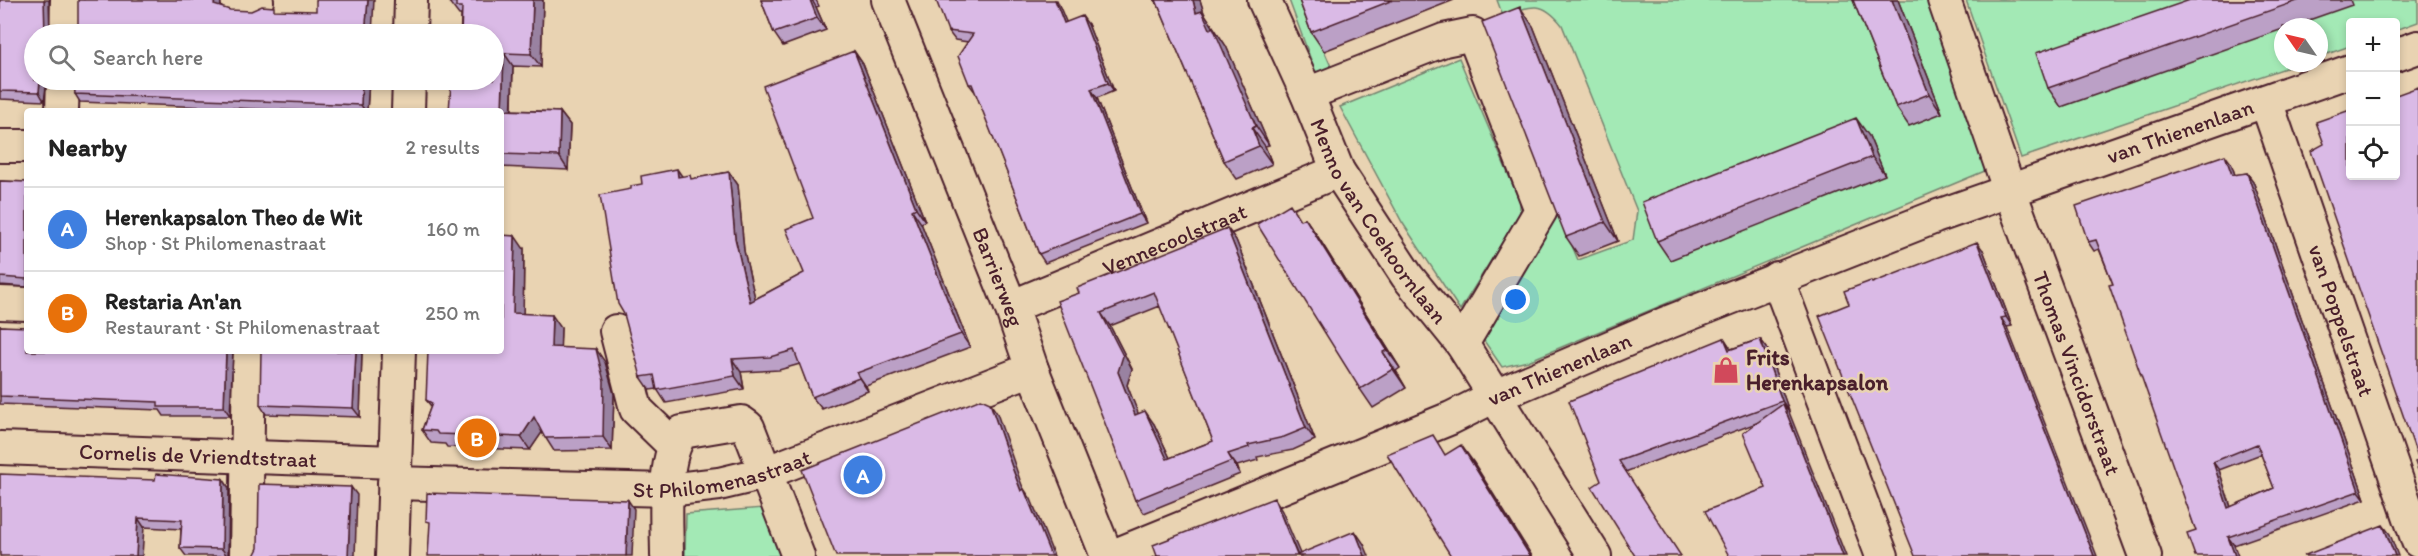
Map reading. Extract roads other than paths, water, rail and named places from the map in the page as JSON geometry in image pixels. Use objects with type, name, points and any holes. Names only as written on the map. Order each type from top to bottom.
[{"type":"street","points":[[67,24],[68,0]]},
{"type":"street","points":[[237,0],[257,1]]},
{"type":"street","points":[[410,24],[411,0]]},
{"type":"street","name":"Barrierweg","points":[[888,0],[1011,307],[1032,369],[1107,556]]},
{"type":"street","name":"Menno van Coehoornlaan","points":[[1264,0],[1307,94],[1338,171],[1407,276],[1462,344],[1493,397],[1595,556]]},
{"type":"street","points":[[1944,0],[2009,189]]},
{"type":"street","name":"Menno van Coehoornlaan","points":[[1307,94],[1444,39],[1473,34],[1541,210],[1462,344]]},
{"type":"street","points":[[2400,54],[2418,47]]},
{"type":"street","name":"van Thienenlaan","points":[[1113,556],[1451,418],[1493,397],[1777,278],[2009,189],[2347,72]]},
{"type":"street","points":[[62,108],[63,90]]},
{"type":"street","points":[[408,108],[409,90]]},
{"type":"street","name":"van Poppelstraat","points":[[2266,101],[2418,541]]},
{"type":"street","points":[[0,146],[24,146]]},
{"type":"street","name":"Vennecoolstraat","points":[[1011,307],[1338,171]]},
{"type":"street","name":"Thomas Vincidorstraat","points":[[2009,189],[2145,556]]},
{"type":"street","points":[[1777,278],[1882,556]]},
{"type":"street","points":[[0,303],[24,304]]},
{"type":"street","points":[[616,331],[636,409],[673,445]]},
{"type":"street","points":[[246,556],[249,354]]},
{"type":"street","points":[[392,556],[399,354]]},
{"type":"street","name":"St Philomenastraat","points":[[395,472],[668,490],[719,484],[765,473],[1032,369]]},
{"type":"street","points":[[666,556],[668,490],[673,445],[682,432],[741,422],[748,427],[798,556]]},
{"type":"street","name":"Cornelis de Vriendtstraat","points":[[0,448],[249,456],[395,472]]},
{"type":"place","name":"Frits Herenkapsalon","points":[[1726,370]]},
{"type":"place","name":"Restaria An'an","points":[[477,438]]},
{"type":"place","name":"Herenkapsalon Theo de Wit","points":[[863,475]]}]
